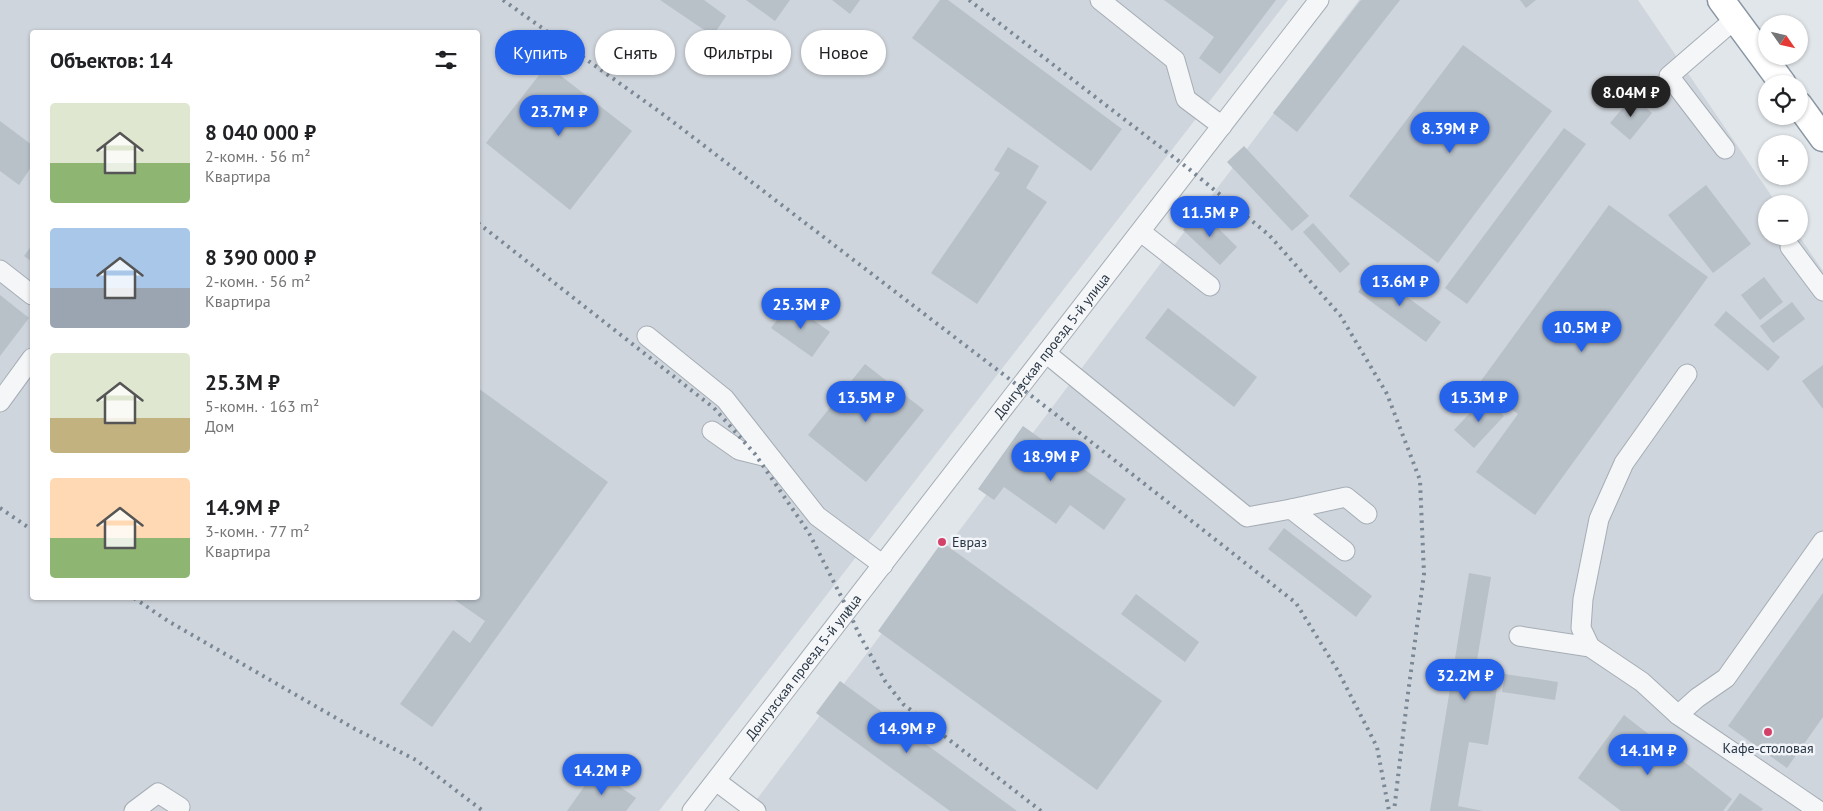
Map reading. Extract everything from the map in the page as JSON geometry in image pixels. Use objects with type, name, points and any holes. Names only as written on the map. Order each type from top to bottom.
[{"type":"highway","points":[[1728,9],[1776,75]]},
{"type":"highway","points":[[1808,117],[1823,138]]},
{"type":"street","points":[[1100,0],[1175,60],[1186,99],[1222,126]]},
{"type":"street","name":"Донгузская проезд 5-й улица","points":[[692,811],[1319,0]]},
{"type":"street","points":[[1726,149],[1669,76],[1728,9]]},
{"type":"street","points":[[1141,232],[1210,286]]},
{"type":"street","points":[[1790,247],[1823,291]]},
{"type":"street","points":[[0,270],[30,293]]},
{"type":"street","points":[[647,336],[725,399],[817,516],[883,565]]},
{"type":"street","points":[[1047,354],[1247,517],[1346,497],[1367,514]]},
{"type":"street","points":[[0,402],[30,361]]},
{"type":"street","points":[[1590,647],[1581,628],[1584,599],[1599,519],[1624,463],[1687,374]]},
{"type":"street","points":[[712,431],[739,450],[771,458]]},
{"type":"street","points":[[1291,509],[1345,551]]},
{"type":"street","points":[[1678,714],[1726,678],[1823,541]]},
{"type":"street","points":[[1519,636],[1590,647],[1642,682],[1678,714],[1819,811]]},
{"type":"street","points":[[716,780],[756,811]]},
{"type":"street","points":[[134,811],[158,793],[180,808]]},
{"type":"shaded area","points":[[0,0],[1288,0],[659,811],[0,811]]},
{"type":"shaded area","points":[[1359,0],[1638,0],[1758,176],[1758,185],[1764,185],[1771,195],[1758,195],[1758,245],[1805,245],[1823,271],[1823,811],[748,811]]},
{"type":"building","points":[[660,0],[704,0],[726,16],[717,30],[704,30]]},
{"type":"building","points":[[746,0],[790,0],[775,21]]},
{"type":"building","points":[[832,0],[860,0],[850,14]]},
{"type":"building","points":[[940,0],[948,0],[1122,129],[1091,171],[912,38]]},
{"type":"building","points":[[1164,0],[1276,0],[1220,74],[1199,58],[1214,37]]},
{"type":"building","points":[[1361,0],[1400,0],[1297,132],[1273,113]]},
{"type":"building","points":[[1520,0],[1536,0],[1526,8]]},
{"type":"building","points":[[1463,45],[1552,111],[1438,263],[1349,196]]},
{"type":"building","points":[[539,75],[560,75],[632,131],[570,210],[486,143]]},
{"type":"building","points":[[1633,96],[1652,113],[1630,140],[1610,123]]},
{"type":"building","points":[[0,121],[30,144],[30,169],[19,185],[0,171]]},
{"type":"building","points":[[1564,128],[1586,144],[1467,304],[1445,288]]},
{"type":"building","points":[[1244,146],[1309,216],[1292,231],[1227,162]]},
{"type":"building","points":[[1008,147],[1039,166],[1026,188],[1047,202],[977,304],[931,273],[1000,173],[994,170]]},
{"type":"building","points":[[1706,185],[1751,244],[1713,273],[1668,215]]},
{"type":"building","points":[[1609,205],[1708,277],[1535,515],[1476,472],[1518,414],[1478,385]]},
{"type":"building","points":[[1201,211],[1237,247],[1220,265],[1183,230]]},
{"type":"building","points":[[1313,223],[1350,264],[1340,273],[1303,232]]},
{"type":"building","points":[[30,248],[30,260],[24,256]]},
{"type":"building","points":[[1373,272],[1441,322],[1426,342],[1358,292]]},
{"type":"building","points":[[1764,277],[1783,302],[1760,320],[1741,295]]},
{"type":"building","points":[[0,295],[29,318],[0,356]]},
{"type":"building","points":[[1792,302],[1805,319],[1773,343],[1760,326]]},
{"type":"building","points":[[790,303],[830,332],[812,357],[771,328]]},
{"type":"building","points":[[1168,308],[1257,377],[1234,407],[1145,338]]},
{"type":"building","points":[[1726,311],[1780,357],[1768,371],[1714,325]]},
{"type":"building","points":[[865,364],[924,410],[866,482],[808,435]]},
{"type":"building","points":[[1823,365],[1823,409],[1802,381]]},
{"type":"building","points":[[480,389],[608,482],[432,727],[400,704],[453,630],[470,643],[485,621],[455,600],[480,600]]},
{"type":"building","points":[[1485,397],[1504,416],[1474,448],[1454,430]]},
{"type":"building","points":[[1023,426],[1126,499],[1104,530],[1070,505],[1056,524],[1004,487],[994,500],[978,489]]},
{"type":"building","points":[[1284,528],[1372,596],[1356,617],[1268,549]]},
{"type":"building","points":[[942,542],[1162,701],[1097,790],[878,631]]},
{"type":"building","points":[[1469,573],[1491,577],[1475,672],[1499,676],[1488,745],[1469,742],[1458,806],[1483,811],[1430,811]]},
{"type":"building","points":[[1823,593],[1823,717],[1787,768],[1728,726]]},
{"type":"building","points":[[1136,594],[1199,642],[1185,662],[1121,614]]},
{"type":"building","points":[[1505,674],[1558,682],[1555,700],[1502,692]]},
{"type":"building","points":[[840,681],[1017,811],[950,811],[816,713]]},
{"type":"building","points":[[1624,715],[1732,799],[1723,811],[1621,811],[1578,778]]},
{"type":"building","points":[[596,770],[636,798],[626,811],[567,811]]},
{"type":"building","points":[[1740,793],[1763,809],[1761,811],[1727,811]]},
{"type":"railway","points":[[503,0],[664,115],[1076,430],[1296,603],[1338,671],[1377,747],[1389,811]]},
{"type":"railway","points":[[969,0],[1189,169],[1269,235],[1340,315],[1387,394],[1420,480],[1424,574],[1394,811]]},
{"type":"railway","points":[[480,225],[714,408],[755,454],[809,533],[859,634],[885,681],[903,704],[1041,811]]},
{"type":"railway","points":[[0,508],[30,529]]},
{"type":"railway","points":[[137,600],[168,621],[355,729],[416,760],[483,811]]},
{"type":"place","name":"Евраз","points":[[942,542]]},
{"type":"place","name":"Кафе-столовая","points":[[1768,732]]}]
